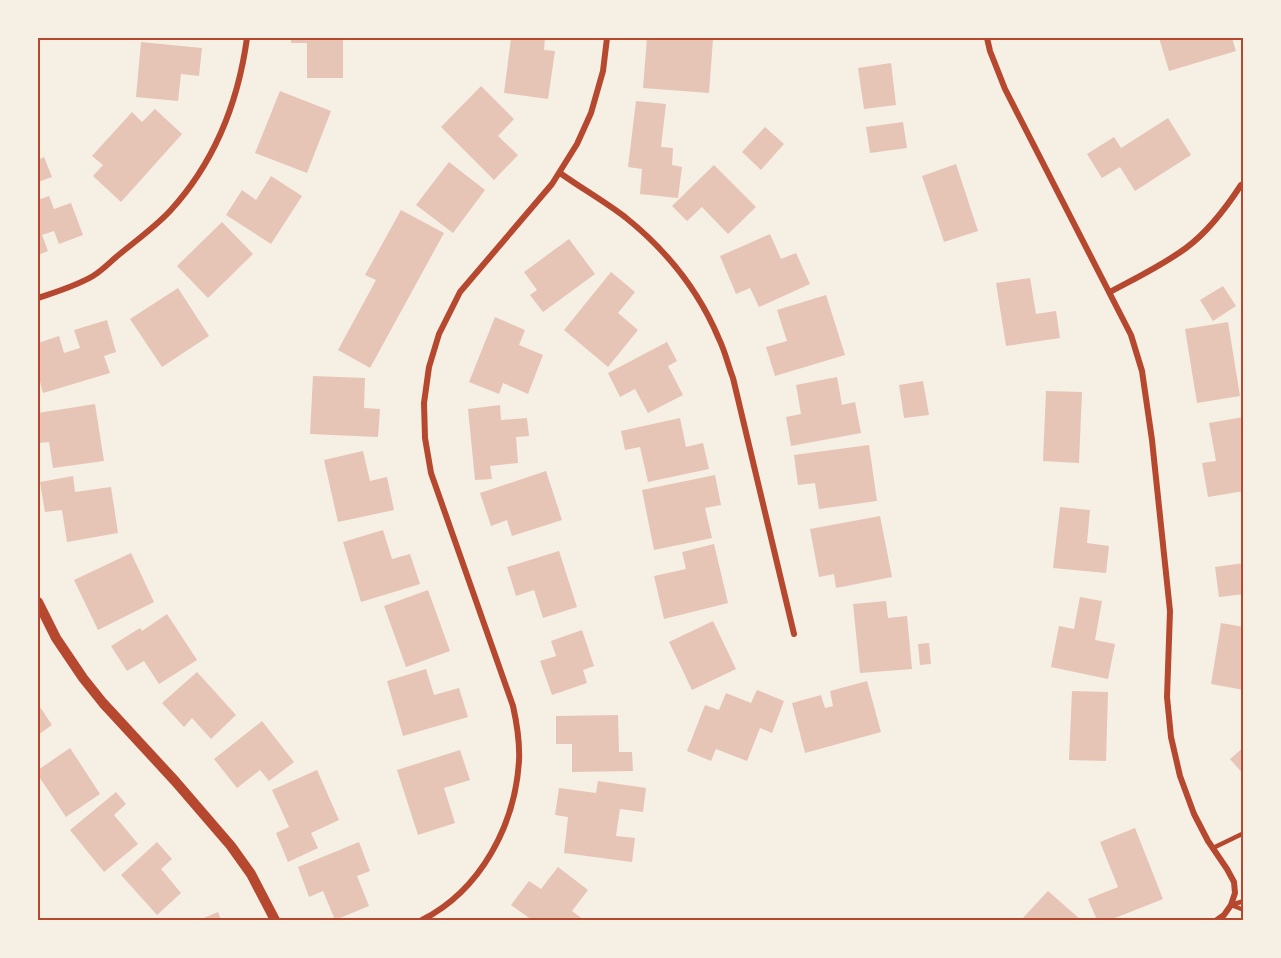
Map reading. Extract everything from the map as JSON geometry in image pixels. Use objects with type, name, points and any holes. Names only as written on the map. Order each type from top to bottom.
[{"type":"street","points":[[38,298],[64,290],[94,276],[147,233],[196,179],[217,143],[233,104],[244,64],[247,38]]},
{"type":"street","points":[[422,921],[451,901],[471,882],[487,861],[510,812],[519,759],[518,732],[513,706],[431,473],[425,438],[424,403],[429,368],[439,334],[460,292],[560,173],[577,144],[591,113],[603,71],[607,38]]},
{"type":"street","points":[[987,38],[1005,89],[1131,335],[1142,371],[1152,440],[1170,611],[1167,697],[1171,737],[1180,776],[1194,814],[1234,882],[1235,894],[1231,905],[1217,921]]},
{"type":"street","points":[[560,173],[624,217],[656,244],[683,275],[715,329],[733,378],[794,634]]},
{"type":"street","points":[[1110,292],[1156,268],[1187,247],[1229,205],[1241,185]]},
{"type":"street","points":[[38,602],[56,638],[83,678],[231,846],[251,874],[275,921]]},
{"type":"lane","points":[[1213,848],[1244,832]]},
{"type":"lane","points":[[1231,905],[1244,901]]},
{"type":"lane","points":[[1231,905],[1244,910]]},
{"type":"building","points":[[291,38],[343,38],[343,78],[307,78],[307,43],[291,43]]},
{"type":"building","points":[[511,38],[545,38],[544,50],[555,51],[548,99],[504,93]]},
{"type":"building","points":[[647,38],[713,39],[709,93],[643,88]]},
{"type":"building","points":[[1159,38],[1232,38],[1236,51],[1169,71]]},
{"type":"building","points":[[141,42],[202,48],[199,76],[181,74],[178,101],[136,97]]},
{"type":"building","points":[[891,63],[896,105],[864,109],[858,68]]},
{"type":"building","points":[[481,86],[514,119],[498,136],[518,155],[494,180],[441,127]]},
{"type":"building","points":[[280,91],[331,111],[307,173],[255,153]]},
{"type":"building","points":[[636,101],[666,104],[661,147],[673,148],[672,165],[682,167],[678,198],[640,194],[642,169],[628,167]]},
{"type":"building","points":[[155,109],[182,134],[121,202],[93,176],[103,165],[92,156],[132,112],[142,122]]},
{"type":"building","points":[[1168,118],[1191,155],[1135,191],[1120,167],[1102,178],[1087,154],[1114,137],[1121,148]]},
{"type":"building","points":[[903,122],[907,148],[870,153],[866,127]]},
{"type":"building","points":[[765,127],[784,144],[761,170],[742,152]]},
{"type":"building","points":[[44,157],[52,177],[38,182],[38,160]]},
{"type":"building","points":[[449,162],[485,190],[453,233],[416,205]]},
{"type":"building","points":[[956,164],[978,231],[944,242],[922,176]]},
{"type":"building","points":[[714,165],[756,207],[728,234],[702,207],[687,221],[672,206]]},
{"type":"building","points":[[271,176],[302,196],[271,244],[226,215],[242,190],[256,200]]},
{"type":"building","points":[[49,196],[54,209],[71,203],[83,235],[59,244],[54,231],[42,235],[48,251],[38,255],[38,200]]},
{"type":"building","points":[[401,210],[444,233],[370,368],[338,350],[376,280],[365,275]]},
{"type":"building","points":[[222,222],[253,254],[208,298],[177,266]]},
{"type":"building","points":[[770,234],[781,259],[796,253],[810,284],[759,307],[750,288],[736,294],[720,256]]},
{"type":"building","points":[[569,239],[595,274],[543,312],[530,295],[537,290],[524,272]]},
{"type":"building","points":[[611,272],[635,292],[618,313],[638,330],[608,367],[564,330]]},
{"type":"building","points":[[1030,278],[1036,314],[1056,311],[1060,338],[1006,346],[996,283]]},
{"type":"building","points":[[1223,286],[1236,306],[1213,321],[1200,300]]},
{"type":"building","points":[[178,288],[209,336],[162,367],[130,319]]},
{"type":"building","points":[[826,295],[845,355],[775,376],[766,347],[787,341],[777,310]]},
{"type":"building","points":[[495,317],[525,330],[519,345],[543,355],[528,394],[503,383],[499,394],[469,382]]},
{"type":"building","points":[[107,320],[116,352],[104,356],[110,373],[43,393],[38,374],[38,343],[59,336],[64,353],[80,348],[74,330]]},
{"type":"building","points":[[1228,322],[1240,396],[1197,403],[1185,329]]},
{"type":"building","points":[[667,342],[677,361],[668,366],[683,395],[648,413],[635,389],[620,397],[608,373]]},
{"type":"building","points":[[313,376],[365,378],[364,408],[380,409],[378,437],[310,434]]},
{"type":"building","points":[[837,377],[842,405],[855,402],[861,433],[791,446],[786,417],[801,414],[796,385]]},
{"type":"building","points":[[923,381],[929,415],[904,418],[899,385]]},
{"type":"building","points":[[1046,391],[1082,392],[1079,463],[1043,461]]},
{"type":"building","points":[[95,404],[104,461],[53,468],[49,442],[38,443],[38,413]]},
{"type":"building","points":[[500,405],[501,420],[527,418],[529,436],[516,437],[518,463],[490,466],[492,479],[475,480],[468,409]]},
{"type":"building","points":[[1244,417],[1244,491],[1208,497],[1202,463],[1216,461],[1209,423]]},
{"type":"building","points":[[680,418],[686,447],[703,443],[709,469],[648,482],[640,447],[625,450],[621,431]]},
{"type":"building","points":[[869,445],[877,501],[819,509],[815,483],[798,485],[794,455]]},
{"type":"building","points":[[363,451],[370,481],[387,477],[394,510],[338,522],[324,460]]},
{"type":"building","points":[[546,471],[562,520],[512,536],[507,520],[491,526],[480,493]]},
{"type":"building","points":[[715,475],[721,505],[705,508],[712,538],[654,550],[642,490]]},
{"type":"building","points":[[73,476],[75,492],[111,487],[118,533],[67,542],[62,510],[45,512],[40,482]]},
{"type":"building","points":[[1060,507],[1090,510],[1087,543],[1109,546],[1106,573],[1053,568]]},
{"type":"building","points":[[880,516],[892,577],[836,588],[834,574],[819,577],[810,529]]},
{"type":"building","points":[[383,530],[392,559],[410,554],[420,584],[361,602],[343,542]]},
{"type":"building","points":[[714,544],[728,603],[664,619],[654,576],[686,569],[682,552]]},
{"type":"building","points":[[559,551],[577,607],[543,618],[534,590],[516,596],[507,567]]},
{"type":"building","points":[[131,553],[154,602],[98,630],[74,580]]},
{"type":"building","points":[[1244,563],[1244,594],[1219,597],[1215,567]]},
{"type":"building","points":[[428,590],[450,651],[406,667],[384,606]]},
{"type":"building","points":[[1080,597],[1102,601],[1095,640],[1115,644],[1108,679],[1051,667],[1059,626],[1074,629]]},
{"type":"building","points":[[886,601],[888,618],[907,616],[912,669],[860,673],[853,604]]},
{"type":"building","points":[[167,614],[197,660],[159,684],[144,661],[127,671],[111,646],[140,628],[142,631]]},
{"type":"building","points":[[713,621],[736,669],[692,690],[669,642]]},
{"type":"building","points":[[1221,623],[1244,627],[1244,690],[1211,684]]},
{"type":"building","points":[[582,630],[594,666],[583,670],[587,683],[552,695],[540,661],[556,656],[551,641]]},
{"type":"building","points":[[929,643],[931,664],[920,665],[918,644]]},
{"type":"building","points":[[426,669],[434,695],[459,688],[468,717],[403,736],[387,681]]},
{"type":"building","points":[[197,672],[236,715],[211,739],[192,718],[184,727],[162,703]]},
{"type":"building","points":[[867,681],[881,732],[805,753],[792,703],[821,695],[825,708],[833,706],[830,691]]},
{"type":"building","points":[[757,690],[784,701],[772,733],[760,728],[747,761],[716,749],[711,761],[687,751],[705,705],[719,710],[726,693],[751,703]]},
{"type":"building","points":[[1072,691],[1108,692],[1106,761],[1069,760]]},
{"type":"building","points":[[38,704],[52,725],[38,735]]},
{"type":"building","points":[[618,715],[619,752],[632,752],[633,771],[572,772],[572,744],[556,744],[556,716]]},
{"type":"building","points":[[262,721],[294,762],[269,781],[260,770],[237,788],[214,759]]},
{"type":"building","points":[[1244,747],[1244,775],[1230,759]]},
{"type":"building","points":[[70,748],[100,794],[66,817],[38,775],[38,770]]},
{"type":"building","points":[[460,750],[470,780],[444,788],[455,823],[418,835],[397,770]]},
{"type":"building","points":[[317,770],[339,820],[311,833],[318,848],[288,862],[276,833],[289,827],[272,790]]},
{"type":"building","points":[[598,781],[646,788],[643,812],[620,809],[616,836],[635,838],[632,862],[564,853],[568,817],[555,815],[559,788],[596,793]]},
{"type":"building","points":[[116,792],[126,804],[114,815],[138,844],[104,872],[70,830]]},
{"type":"building","points":[[1135,828],[1163,899],[1110,920],[1097,920],[1088,899],[1118,887],[1100,842]]},
{"type":"building","points":[[157,842],[172,859],[161,869],[181,893],[157,915],[121,875]]},
{"type":"building","points":[[359,842],[370,871],[357,876],[369,906],[335,920],[323,891],[309,897],[298,867]]},
{"type":"building","points":[[558,867],[588,890],[572,911],[584,920],[532,920],[511,905],[529,881],[541,889]]},
{"type":"building","points":[[1048,891],[1081,920],[1021,920]]},
{"type":"building","points":[[218,912],[221,920],[199,920]]}]
